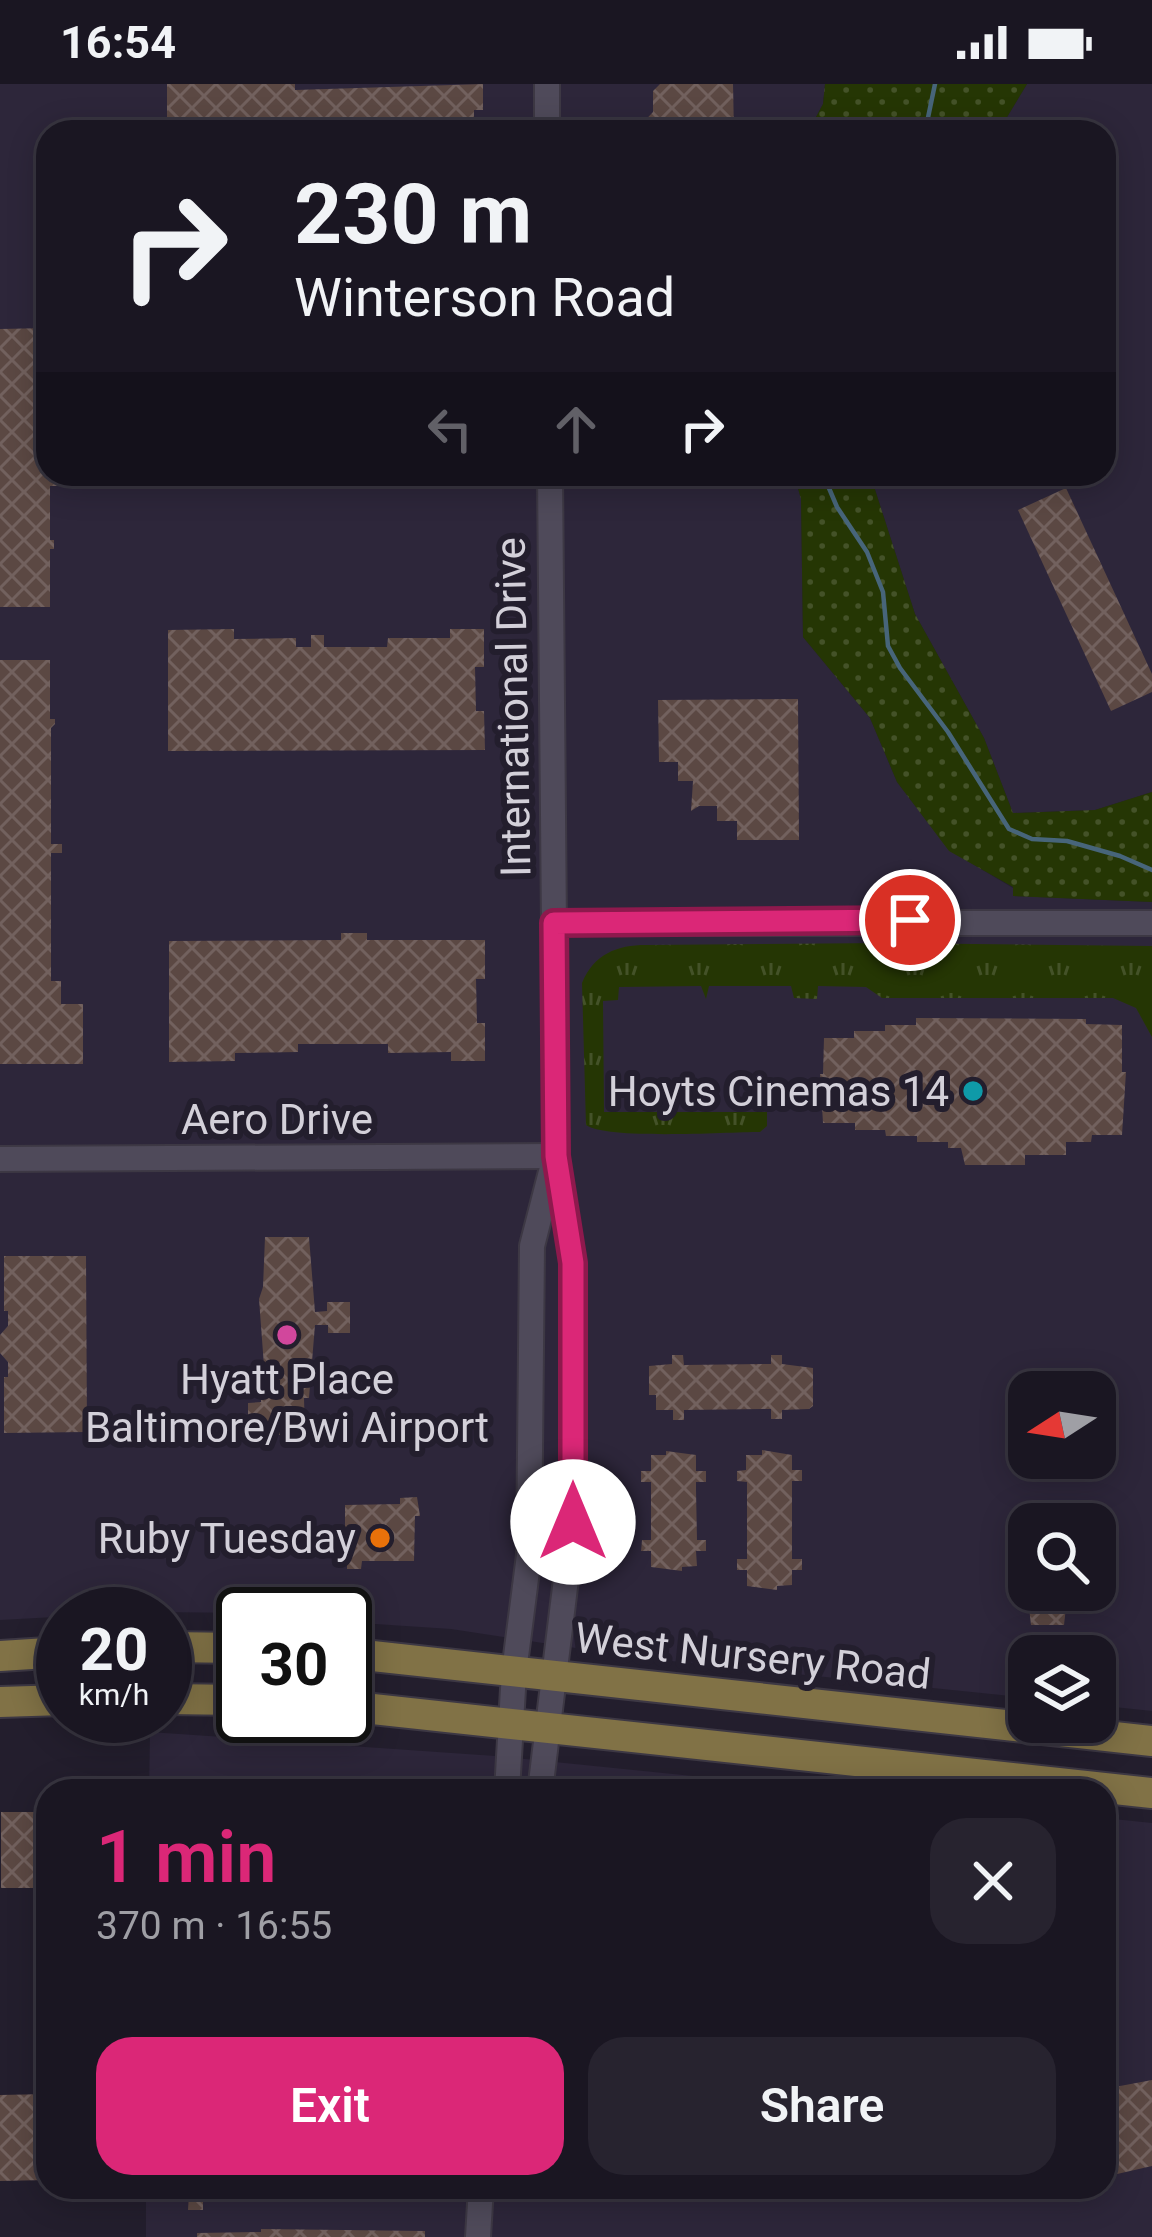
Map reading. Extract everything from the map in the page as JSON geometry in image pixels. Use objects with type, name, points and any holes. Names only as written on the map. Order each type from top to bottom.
[{"type":"main road","points":[[0,1656],[36,1654]]},
{"type":"main road","name":"West Nursery Road","points":[[372,1656],[1152,1741]]},
{"type":"main road","points":[[0,1702],[36,1701]]},
{"type":"main road","points":[[372,1709],[1032,1779]]},
{"type":"main road","points":[[1116,1788],[1152,1792]]},
{"type":"street","points":[[547,84],[547,120]]},
{"type":"street","name":"International Drive","points":[[543,1779],[573,1522],[573,1263],[556,1156],[550,486]]},
{"type":"street","points":[[554,923],[1152,923]]},
{"type":"street","name":"International Drive","points":[[508,1779],[514,1672],[529,1555],[532,1246],[556,1156]]},
{"type":"street","name":"Aero Drive","points":[[0,1160],[556,1156]]},
{"type":"street","points":[[478,2237],[480,2199]]},
{"type":"shaded area","points":[[0,84],[825,84],[823,104],[814,120],[36,120],[36,486],[797,486],[803,637],[870,718],[897,782],[949,850],[1013,888],[1014,896],[1152,902],[1152,1711],[1116,1707],[1116,1635],[1008,1635],[1008,1696],[642,1658],[451,1629],[372,1624],[372,1587],[216,1587],[216,1613],[192,1612],[192,1587],[36,1587],[36,1618],[0,1620]]},
{"type":"shaded area","points":[[1027,84],[1152,84],[1152,792],[1095,810],[1013,813],[984,738],[915,614],[874,486],[1116,486],[1116,120],[1005,120]]},
{"type":"shaded area","points":[[192,1735],[216,1737],[216,1743],[308,1743],[495,1756],[722,1779],[149,1779],[150,1743],[192,1743]]},
{"type":"shaded area","points":[[1116,1819],[1152,1823],[1152,2237],[146,2237],[146,2199],[1116,2199]]},
{"type":"green space","points":[[825,84],[1027,84],[1005,120],[814,120],[823,104]]},
{"type":"green space","points":[[797,486],[874,486],[915,614],[984,738],[1013,813],[1095,810],[1152,792],[1152,902],[1013,896],[1013,887],[949,851],[897,782],[870,718],[803,637]]},
{"type":"green space","points":[[646,945],[1152,946],[1152,1037],[1136,1008],[1113,998],[882,998],[866,987],[818,986],[817,999],[794,998],[791,986],[709,986],[706,999],[701,986],[619,987],[618,1000],[603,1001],[604,1112],[767,1112],[767,1126],[760,1132],[668,1134],[598,1130],[586,1125],[582,983],[608,953]]},
{"type":"building","points":[[167,84],[295,84],[295,90],[483,84],[483,110],[474,110],[474,120],[167,120]]},
{"type":"building","points":[[660,84],[733,84],[734,120],[645,120],[653,112],[653,91]]},
{"type":"building","points":[[36,328],[36,486],[50,486],[54,549],[50,549],[50,607],[0,607],[0,329]]},
{"type":"building","points":[[1066,488],[1152,674],[1152,692],[1111,711],[1018,510]]},
{"type":"building","points":[[234,629],[234,639],[296,638],[296,647],[311,647],[311,635],[324,635],[324,647],[387,647],[388,638],[450,638],[450,629],[484,629],[484,667],[475,667],[476,711],[484,711],[485,750],[168,751],[168,630]]},
{"type":"building","points":[[0,660],[50,660],[50,719],[55,719],[51,728],[51,844],[62,844],[62,853],[51,853],[51,981],[61,981],[61,1004],[83,1004],[83,1064],[0,1064]]},
{"type":"building","points":[[798,699],[799,840],[737,840],[737,821],[717,821],[717,806],[691,811],[693,781],[678,781],[678,762],[659,762],[658,700]]},
{"type":"building","points":[[341,933],[367,933],[367,940],[485,940],[485,979],[476,979],[477,1023],[485,1023],[485,1061],[451,1061],[451,1052],[388,1053],[388,1044],[298,1044],[298,1052],[235,1053],[235,1061],[169,1062],[169,941],[341,940]]},
{"type":"building","name":"Hoyts Cinemas 14","points":[[916,1018],[1086,1019],[1086,1024],[1122,1025],[1122,1072],[1126,1072],[1122,1135],[1092,1135],[1091,1142],[1066,1142],[1066,1155],[1025,1155],[1025,1165],[965,1165],[961,1148],[948,1148],[948,1142],[917,1142],[917,1136],[855,1130],[855,1123],[823,1123],[824,1038],[854,1038],[854,1031],[885,1031],[885,1025],[916,1025]]},
{"type":"building","name":"Hyatt Place Baltimore/Bwi Airport","points":[[265,1237],[309,1237],[315,1312],[327,1311],[327,1302],[350,1302],[350,1333],[328,1333],[328,1325],[315,1325],[309,1398],[304,1398],[305,1435],[255,1435],[255,1418],[248,1419],[248,1403],[261,1402],[261,1393],[266,1393],[259,1299]]},
{"type":"building","points":[[4,1256],[86,1256],[87,1432],[4,1433],[8,1362],[0,1353],[0,1335],[8,1326],[8,1311],[4,1311]]},
{"type":"building","points":[[672,1355],[683,1355],[684,1365],[771,1364],[771,1355],[782,1355],[782,1364],[813,1368],[813,1406],[782,1410],[782,1419],[771,1419],[771,1409],[684,1410],[684,1420],[673,1420],[673,1410],[656,1410],[656,1395],[649,1395],[649,1366],[672,1364]]},
{"type":"building","points":[[762,1450],[792,1455],[792,1470],[802,1470],[802,1481],[792,1481],[792,1559],[802,1559],[802,1570],[792,1570],[792,1585],[777,1586],[777,1590],[747,1586],[747,1570],[737,1570],[737,1559],[747,1559],[747,1482],[737,1481],[737,1471],[746,1470],[746,1455],[762,1455]]},
{"type":"building","points":[[666,1451],[696,1455],[696,1471],[706,1471],[706,1482],[696,1482],[696,1490],[697,1540],[706,1540],[706,1551],[696,1551],[697,1566],[682,1567],[682,1571],[651,1567],[651,1551],[641,1551],[642,1540],[651,1540],[651,1482],[641,1482],[641,1471],[651,1471],[651,1455],[666,1455]]},
{"type":"building","name":"Ruby Tuesday","points":[[417,1497],[420,1516],[415,1516],[414,1561],[362,1561],[361,1569],[347,1569],[347,1561],[339,1561],[338,1543],[345,1543],[345,1505],[400,1504],[400,1498]]},
{"type":"building","points":[[1029,1611],[1066,1611],[1064,1625],[1031,1625]]},
{"type":"building","points":[[1,1812],[36,1812],[36,1888],[1,1888]]},
{"type":"building","points":[[1152,2080],[1152,2166],[1116,2174],[1116,2087]]},
{"type":"building","points":[[36,2094],[36,2180],[0,2181],[0,2095]]},
{"type":"building","points":[[189,2199],[203,2199],[203,2210],[188,2210]]},
{"type":"building","points":[[425,2231],[425,2237],[197,2237],[197,2233]]},
{"type":"waterway","points":[[928,120],[935,84]]},
{"type":"waterway","points":[[828,486],[867,552],[883,592],[888,646],[1009,829],[1032,839],[1067,841],[1120,856],[1152,870]]},
{"type":"place","name":"Hoyts Cinemas 14","points":[[973,1091]]},
{"type":"place","name":"Hyatt Place Baltimore/Bwi Airport","points":[[287,1335]]},
{"type":"place","name":"Ruby Tuesday","points":[[380,1538]]},
{"type":"route","points":[[573,1522],[573,1263],[556,1156],[554,923],[910,920]]}]
